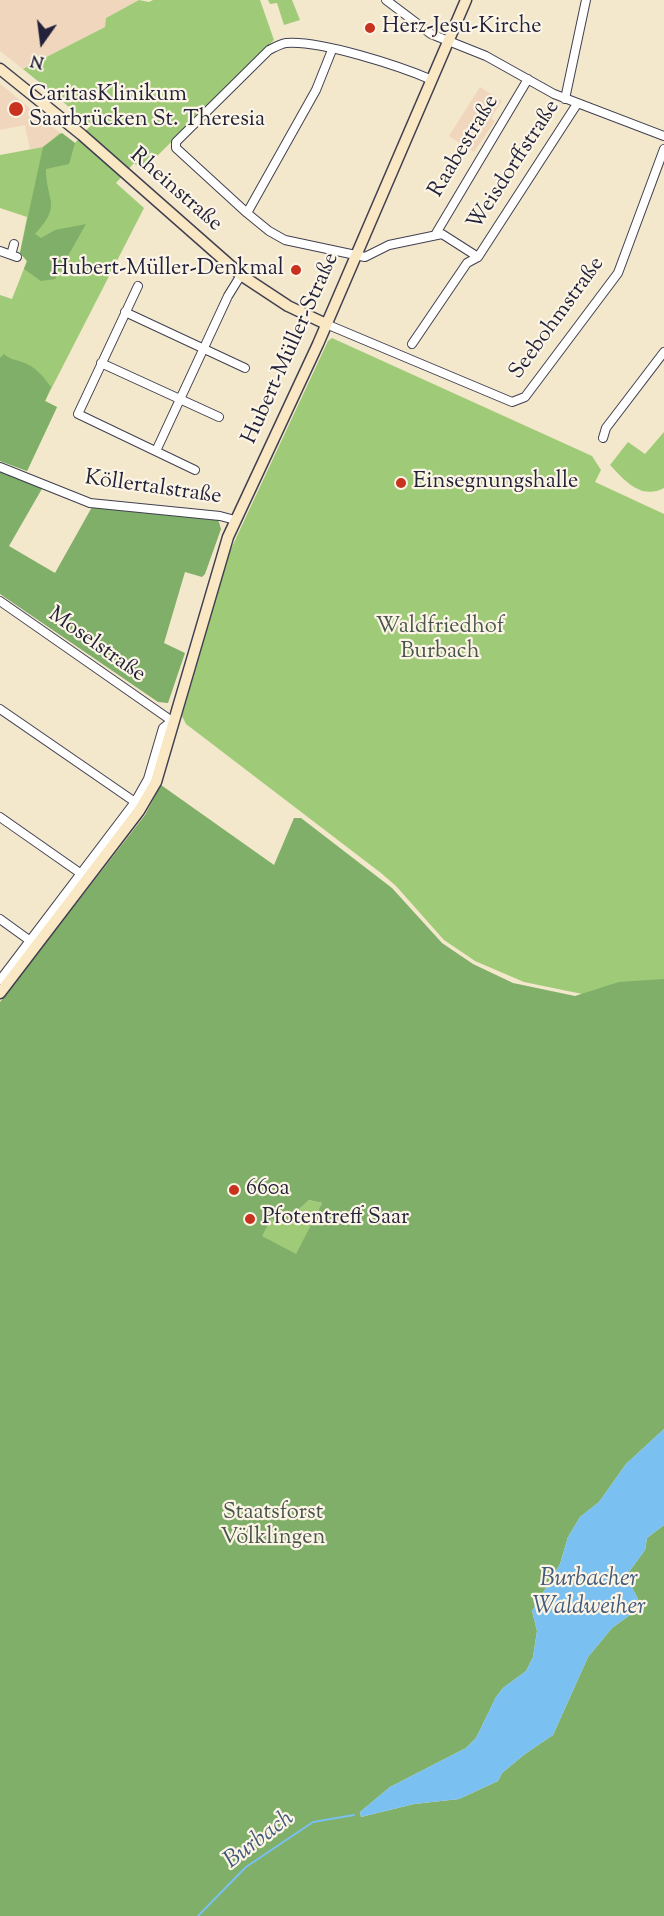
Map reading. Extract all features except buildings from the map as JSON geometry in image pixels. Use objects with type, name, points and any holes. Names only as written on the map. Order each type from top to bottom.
[{"type":"main road","name":"Hubert-Müller-Straße","points":[[0,993],[144,804],[159,772],[172,721],[235,520],[326,324],[466,0]]},
{"type":"main road","name":"Rheinstraße","points":[[0,69],[82,135],[241,275],[288,306],[326,324]]},
{"type":"street","points":[[386,0],[421,27],[486,56],[566,99],[664,136]]},
{"type":"street","points":[[566,99],[586,0]]},
{"type":"street","points":[[356,255],[285,240],[268,231],[176,148],[176,142],[269,50],[288,43],[332,50],[389,64],[432,80]]},
{"type":"street","points":[[247,213],[316,90],[332,50]]},
{"type":"street","name":"Raabestraße","points":[[435,235],[528,79]]},
{"type":"street","name":"Weisdorffstraße","points":[[356,255],[370,256],[389,245],[435,235],[447,236],[478,257],[578,104]]},
{"type":"street","name":"Seebohmstraße","points":[[326,324],[512,402],[525,397],[618,273],[664,149]]},
{"type":"street","points":[[0,251],[14,256],[14,244]]},
{"type":"street","points":[[412,344],[467,263],[478,257]]},
{"type":"street","points":[[156,451],[202,348],[241,275]]},
{"type":"street","points":[[138,286],[78,414],[195,470]]},
{"type":"street","points":[[125,312],[245,368]]},
{"type":"street","points":[[603,438],[606,428],[664,352]]},
{"type":"street","points":[[102,363],[219,417]]},
{"type":"street","name":"Köllertalstraße","points":[[0,467],[90,503],[220,516],[235,520]]},
{"type":"street","name":"Moselstraße","points":[[0,601],[172,721]]},
{"type":"street","points":[[0,709],[135,802]]},
{"type":"street","name":"Hubert-Müller-Straße","points":[[0,980],[135,802],[148,779],[163,728],[172,721]]},
{"type":"street","points":[[0,817],[81,873]]},
{"type":"street","points":[[0,918],[29,940]]},
{"type":"shaded area","points":[[0,0],[139,0],[106,18],[105,27],[23,69],[0,51]]},
{"type":"shaded area","name":"CaritasKlinikum Saarbrücken St. Theresia","points":[[0,84],[60,133],[43,147],[30,149],[25,125],[0,130]]},
{"type":"shaded area","points":[[480,87],[502,101],[491,118],[495,121],[474,152],[449,136]]},
{"type":"green space","points":[[139,0],[149,2],[153,0],[260,0],[274,40],[143,170],[134,163],[116,183],[144,208],[45,401],[57,407],[27,471],[0,461],[0,295],[12,299],[27,261],[20,253],[27,217],[0,208],[0,155],[43,147],[60,133],[75,143],[91,125],[23,69],[105,27],[106,18]]},
{"type":"green space","points":[[268,0],[292,0],[300,20],[284,25],[277,3],[270,4]]},
{"type":"green space","points":[[62,133],[75,143],[69,164],[46,169],[51,209],[44,224],[35,234],[41,238],[55,230],[86,224],[55,279],[41,281],[24,269],[27,261],[20,253],[43,147]]},
{"type":"green space","name":"Waldfriedhof Burbach","points":[[332,338],[592,456],[601,470],[595,482],[664,514],[664,992],[587,995],[524,982],[475,961],[444,940],[396,886],[381,873],[186,724],[182,716],[230,551],[328,341]]},
{"type":"green space","points":[[4,354],[31,366],[45,379],[51,387],[45,401],[57,407],[27,471],[0,461],[0,358]]},
{"type":"green space","points":[[664,432],[664,488],[648,492],[641,490],[634,487],[610,465],[628,442],[645,454]]},
{"type":"green space","points":[[0,471],[43,487],[9,546],[55,573],[92,507],[218,519],[221,529],[205,574],[202,577],[185,572],[164,643],[185,653],[168,703],[158,702],[0,594]]},
{"type":"green space","name":"Staatsforst Völklingen","points":[[161,785],[274,865],[294,818],[301,818],[392,888],[442,943],[473,964],[513,983],[575,996],[619,982],[664,979],[664,1429],[626,1464],[599,1502],[580,1517],[568,1537],[560,1564],[532,1611],[537,1631],[533,1657],[526,1671],[503,1688],[496,1697],[476,1738],[466,1748],[390,1787],[360,1812],[361,1817],[414,1804],[459,1799],[498,1781],[502,1773],[553,1735],[588,1657],[612,1628],[630,1615],[638,1599],[626,1576],[645,1550],[647,1538],[664,1525],[664,1916],[0,1916],[0,1002],[145,815]],"holes":[[[309,1200],[322,1203],[296,1254],[262,1236],[271,1219],[284,1223]]]},
{"type":"green space","points":[[309,1200],[322,1203],[296,1255],[261,1236],[271,1219],[284,1223]]},
{"type":"water","name":"Burbacher Waldweiher","points":[[664,1429],[664,1525],[647,1538],[645,1550],[626,1576],[638,1599],[630,1615],[612,1628],[588,1657],[553,1735],[502,1773],[498,1781],[459,1799],[414,1804],[361,1817],[360,1812],[390,1787],[466,1748],[476,1738],[496,1697],[503,1688],[526,1671],[533,1657],[537,1631],[532,1611],[560,1564],[568,1537],[580,1517],[599,1502],[626,1464]]},
{"type":"waterway","name":"Burbach","points":[[198,1916],[246,1867],[313,1822],[354,1815]]},
{"type":"place","name":"Herz-Jesu-Kirche","points":[[370,28]]},
{"type":"place","name":"CaritasKlinikum Saarbrücken St. Theresia","points":[[16,109]]},
{"type":"place","name":"Hubert-Müller-Denkmal","points":[[296,270]]},
{"type":"place","name":"Einsegnungshalle","points":[[401,483]]},
{"type":"place","name":"660a","points":[[234,1190]]},
{"type":"place","name":"Pfotentreff Saar","points":[[250,1219]]}]
